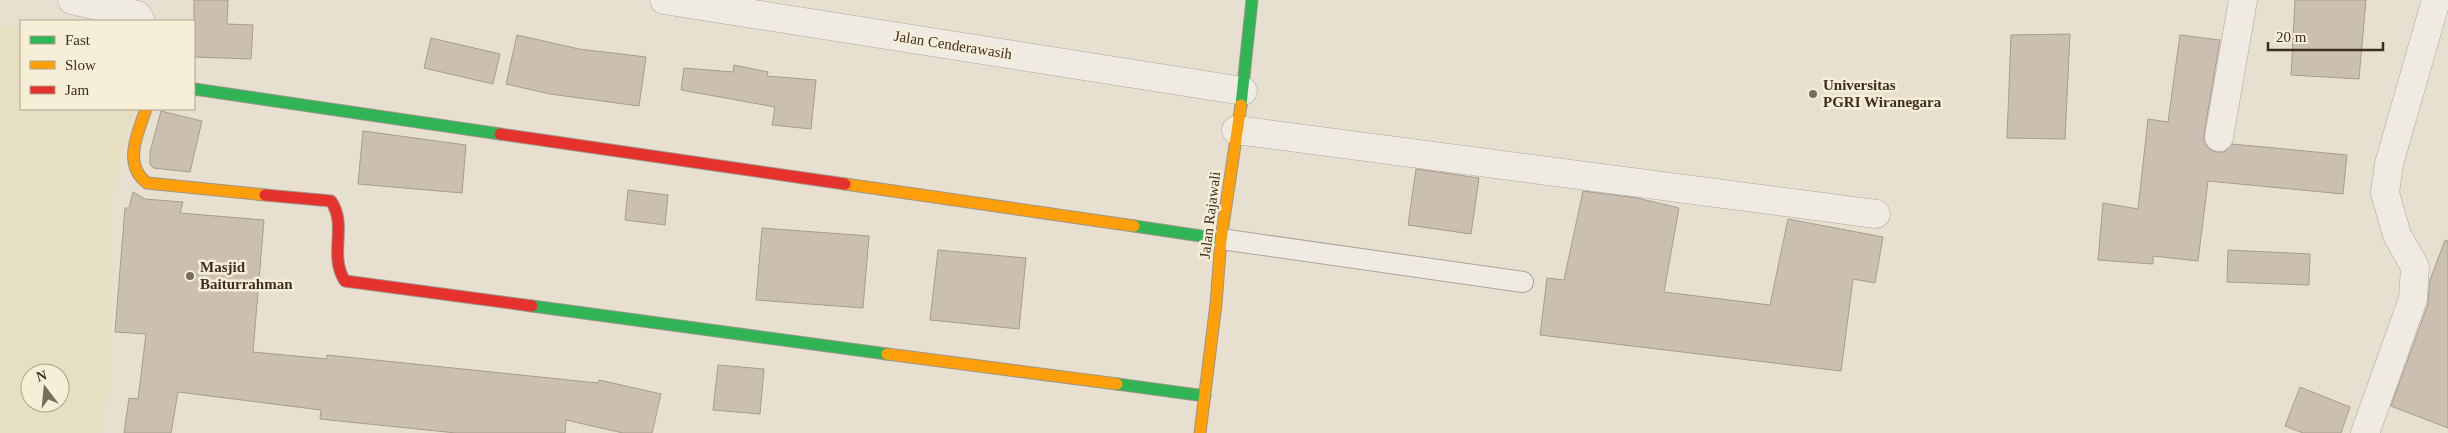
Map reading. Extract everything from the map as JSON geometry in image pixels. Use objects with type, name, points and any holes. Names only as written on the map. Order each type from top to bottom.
[{"type":"street","points":[[72,0],[137,15],[140,20]]},
{"type":"street","name":"Jalan Cenderawasih","points":[[664,0],[1243,91]]},
{"type":"street","name":"Jalan Rajawali","points":[[1200,433],[1221,239],[1243,91],[1252,0]]},
{"type":"street","points":[[2219,137],[2243,0]]},
{"type":"street","points":[[2364,433],[2413,299],[2415,267],[2397,235],[2385,193],[2389,164],[2436,0]]},
{"type":"street","points":[[195,89],[1221,239]]},
{"type":"street","points":[[146,110],[133,165],[140,180],[147,183],[331,201],[336,206],[340,219],[336,266],[339,275],[344,281],[1205,396]]},
{"type":"street","points":[[1236,130],[1876,214]]},
{"type":"lane","points":[[1221,239],[1523,282]]},
{"type":"shaded area","points":[[0,24],[20,28],[20,110],[134,110],[112,197],[111,378],[100,433],[0,433]]},
{"type":"building","points":[[194,0],[228,0],[227,24],[253,25],[251,59],[195,57]]},
{"type":"building","points":[[2295,0],[2366,0],[2359,79],[2291,75]]},
{"type":"building","points":[[2070,34],[2065,139],[2007,138],[2011,35]]},
{"type":"building","points":[[517,35],[579,49],[646,57],[639,106],[550,94],[506,84]]},
{"type":"building","points":[[2180,35],[2220,40],[2204,134],[2204,142],[2209,149],[2216,152],[2224,152],[2232,144],[2347,155],[2343,194],[2208,181],[2198,261],[2153,256],[2153,264],[2098,260],[2103,203],[2138,209],[2148,119],[2168,122]]},
{"type":"building","points":[[431,38],[500,54],[493,84],[424,68]]},
{"type":"building","points":[[734,65],[768,72],[767,76],[816,80],[811,129],[772,125],[775,107],[681,90],[684,68],[733,72]]},
{"type":"building","points":[[161,111],[202,121],[190,172],[153,168],[150,164],[150,152]]},
{"type":"building","points":[[363,131],[466,145],[462,193],[358,184]]},
{"type":"building","points":[[1416,169],[1479,178],[1471,234],[1408,225]]},
{"type":"building","points":[[628,190],[668,195],[665,225],[625,220]]},
{"type":"building","points":[[1583,191],[1637,198],[1679,208],[1664,292],[1770,305],[1788,219],[1883,237],[1875,283],[1853,279],[1841,371],[1540,335],[1547,278],[1564,280]]},
{"type":"building","points":[[133,192],[145,199],[183,202],[180,213],[264,220],[253,352],[327,359],[327,355],[598,383],[599,380],[661,394],[652,433],[623,433],[566,420],[565,433],[456,433],[320,419],[321,410],[178,392],[171,433],[124,433],[129,398],[138,399],[146,334],[115,332],[125,208],[129,208]]},
{"type":"building","points":[[762,228],[869,236],[863,308],[756,300]]},
{"type":"building","points":[[2445,240],[2448,241],[2448,428],[2391,406],[2428,304],[2430,280]]},
{"type":"building","points":[[938,250],[1026,258],[1019,329],[930,320]]},
{"type":"building","points":[[2228,250],[2310,254],[2309,285],[2227,282]]},
{"type":"building","points":[[718,365],[764,369],[760,414],[713,410]]},
{"type":"building","points":[[2300,387],[2350,407],[2341,433],[2303,433],[2285,426]]},
{"type":"traffic: fast","points":[[1241,105],[1252,0]]},
{"type":"traffic: fast","points":[[195,89],[500,134]]},
{"type":"traffic: fast","points":[[1134,226],[1221,239]]},
{"type":"traffic: fast","points":[[532,306],[887,354]]},
{"type":"traffic: fast","points":[[1117,384],[1205,396]]},
{"type":"traffic: slow","points":[[1200,433],[1216,304],[1221,239],[1241,105]]},
{"type":"traffic: slow","points":[[146,110],[136,138],[134,158],[135,167],[139,175],[147,183],[265,195]]},
{"type":"traffic: slow","points":[[845,184],[1134,226]]},
{"type":"traffic: slow","points":[[887,354],[1117,384]]},
{"type":"traffic: jam","points":[[500,134],[845,184]]},
{"type":"traffic: jam","points":[[265,195],[331,201],[338,220],[338,261],[345,281],[532,306]]},
{"type":"place","name":"Universitas PGRI Wiranegara","points":[[1813,94]]},
{"type":"place","name":"Masjid Baiturrahman","points":[[190,276]]}]
